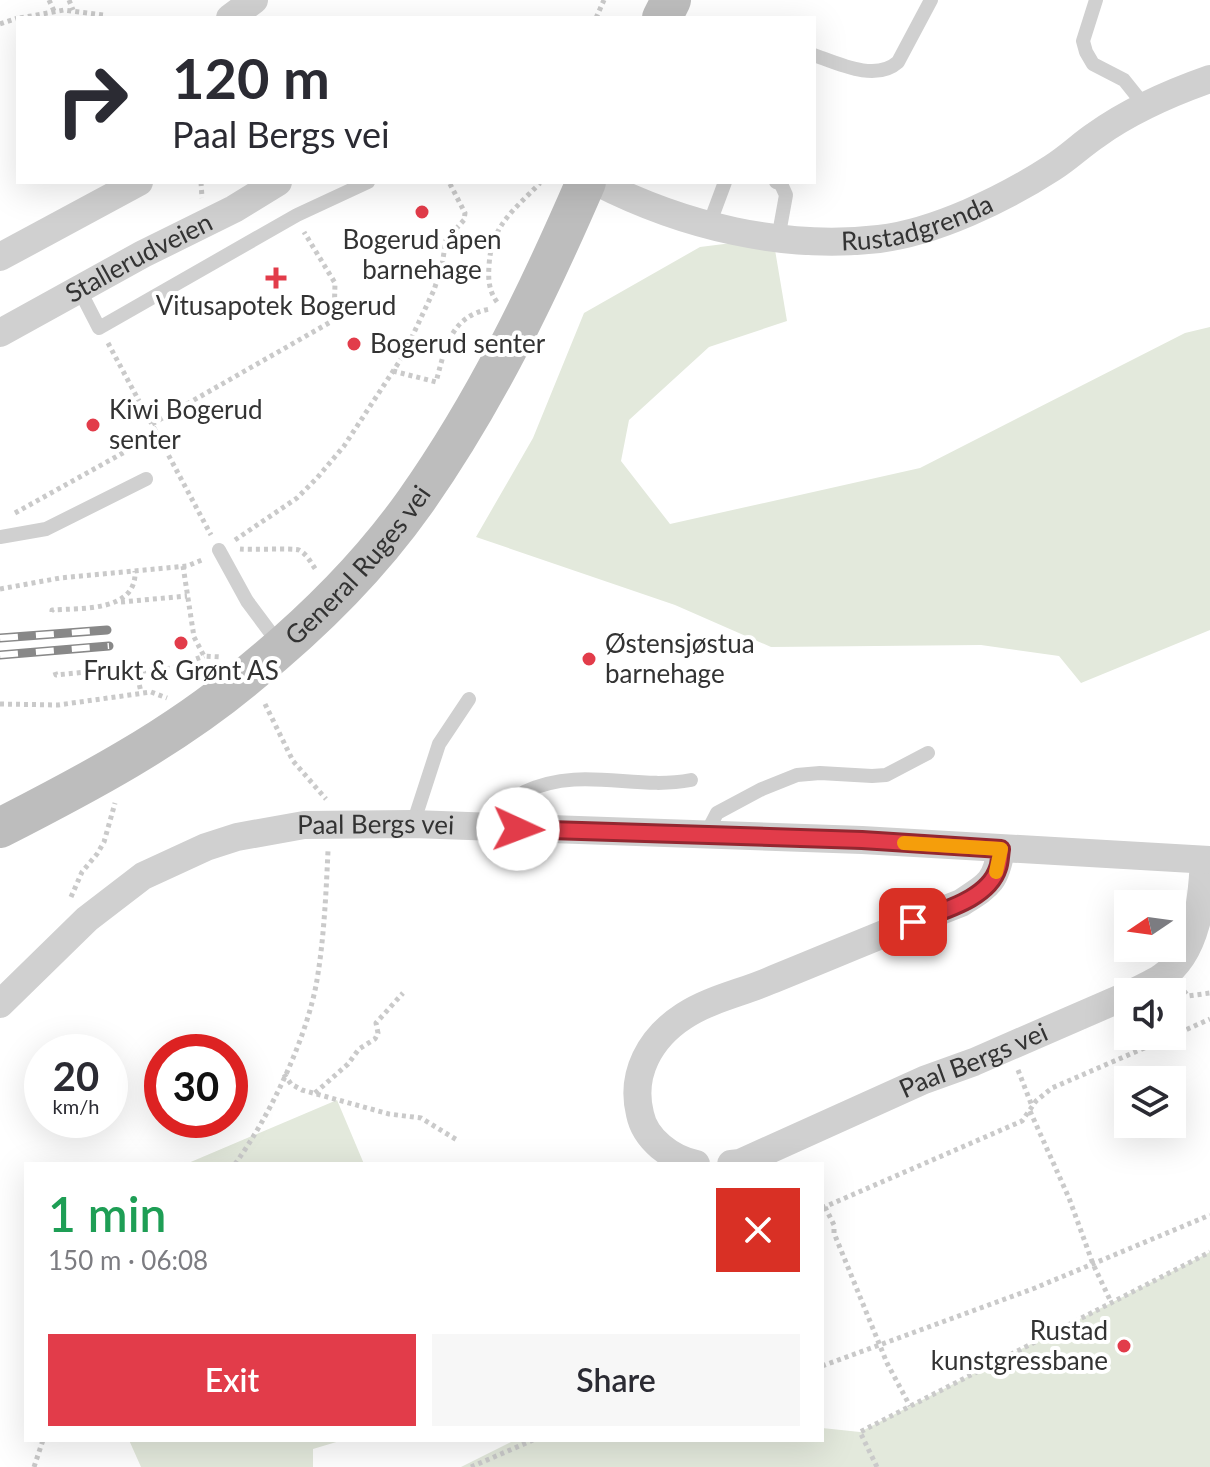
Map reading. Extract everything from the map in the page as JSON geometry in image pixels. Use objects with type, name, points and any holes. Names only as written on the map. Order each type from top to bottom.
[{"type":"main road","name":"General Ruges vei","points":[[0,828],[162,738],[247,677],[308,623],[385,541],[447,455],[496,372],[585,184]]},
{"type":"street","points":[[233,16],[254,0]]},
{"type":"street","name":"Rustadgrenda","points":[[601,184],[623,195],[709,225],[757,237],[830,242],[881,239],[908,233],[982,207],[1053,168],[1097,134],[1144,105],[1210,79]]},
{"type":"street","points":[[0,257],[135,184]]},
{"type":"street","name":"Stallerudveien","points":[[0,333],[234,209],[275,184]]},
{"type":"street","name":"Paal Bergs vei","points":[[0,1004],[87,919],[143,876],[206,847],[237,837],[304,825],[413,824],[862,840],[1207,860],[1202,904],[1188,946],[1176,964],[1161,978]]},
{"type":"street","points":[[691,1162],[670,1154],[654,1141],[642,1125],[636,1082],[641,1063],[653,1046],[682,1017],[701,1006],[961,903],[985,887],[994,876],[1001,849]]},
{"type":"street","name":"Paal Bergs vei","points":[[742,1162],[909,1086],[974,1062],[1114,1001]]},
{"type":"lane","points":[[816,56],[864,70],[889,70],[898,62],[931,0]]},
{"type":"lane","points":[[1096,0],[1083,41],[1086,52],[1093,64],[1124,80],[1144,105]]},
{"type":"lane","points":[[79,289],[99,328],[295,217],[364,184]]},
{"type":"lane","points":[[709,225],[724,184]]},
{"type":"lane","points":[[778,239],[786,195],[781,184]]},
{"type":"lane","points":[[0,537],[46,529],[146,479]]},
{"type":"lane","points":[[219,550],[247,601],[282,647]]},
{"type":"lane","points":[[413,824],[439,744],[469,699]]},
{"type":"lane","points":[[704,836],[717,813],[797,775],[886,775],[928,753]]},
{"type":"lane","points":[[518,829],[519,807],[524,792],[540,785],[586,777],[674,783],[691,780]]},
{"type":"path","points":[[49,0],[54,11]]},
{"type":"path","points":[[69,0],[73,10]]},
{"type":"path","points":[[29,16],[73,10],[103,16]]},
{"type":"path","points":[[0,589],[50,579],[183,566],[219,550],[297,498],[344,446],[408,348],[434,290],[448,236],[464,220],[465,213],[450,184]]},
{"type":"path","points":[[393,371],[436,382],[447,339],[458,325],[481,311],[501,307],[490,293],[490,244],[503,220],[539,184]]},
{"type":"path","points":[[152,424],[334,320],[335,283],[295,217]]},
{"type":"path","points":[[99,328],[139,401]]},
{"type":"path","points":[[146,413],[219,550]]},
{"type":"path","points":[[12,514],[157,434]]},
{"type":"path","points":[[219,550],[296,549],[303,553],[319,574]]},
{"type":"path","points":[[183,566],[194,637],[204,656]]},
{"type":"path","points":[[117,602],[136,583],[135,571]]},
{"type":"path","points":[[52,612],[187,596]]},
{"type":"path","points":[[55,672],[56,675],[115,666],[134,672],[172,668],[204,656],[230,657]]},
{"type":"path","points":[[134,672],[141,692]]},
{"type":"path","points":[[0,704],[58,705],[141,692],[151,692],[171,701]]},
{"type":"path","points":[[261,696],[293,761],[327,800],[327,808]]},
{"type":"path","points":[[87,919],[69,900],[82,872],[104,842],[118,793]]},
{"type":"path","points":[[236,1162],[259,1129],[311,1008],[317,981],[328,841]]},
{"type":"path","points":[[314,1094],[348,1064],[359,1049],[375,1039],[378,1033],[376,1023],[403,993]]},
{"type":"path","points":[[1186,994],[1193,997],[1210,993]]},
{"type":"path","points":[[1186,1030],[1210,1019]]},
{"type":"path","points":[[910,1406],[892,1374],[834,1233],[833,1221],[824,1207],[1022,1121],[1052,1088],[1140,1050]]},
{"type":"path","points":[[1018,1069],[1093,1264],[1111,1302]]},
{"type":"path","points":[[284,1073],[293,1086],[389,1114],[426,1120],[457,1140]]},
{"type":"path","points":[[824,1365],[979,1309],[1210,1215]]},
{"type":"path","points":[[877,1467],[860,1432],[1210,1252]]},
{"type":"path","points":[[34,1467],[42,1442]]},
{"type":"path","points":[[471,1467],[528,1442]]},
{"type":"shaded area","points":[[773,238],[787,321],[709,347],[629,420],[621,461],[670,524],[920,468],[1185,333],[1210,327],[1210,630],[1081,683],[1059,656],[981,645],[771,647],[675,605],[476,537],[533,438],[584,313],[700,247]]},
{"type":"shaded area","points":[[337,1100],[363,1162],[191,1162]]},
{"type":"shaded area","name":"Rustad kunstgressbane","points":[[1210,1252],[1210,1467],[461,1467],[511,1442],[824,1442],[824,1428],[860,1432]]},
{"type":"shaded area","points":[[130,1442],[336,1442],[313,1449],[313,1467],[141,1467]]},
{"type":"railway","points":[[0,638],[107,630]]},
{"type":"railway","points":[[0,655],[109,646]]},
{"type":"slow traffic","points":[[904,843],[1001,849],[996,872]]},
{"type":"place","name":"Bogerud åpen barnehage","points":[[422,212]]},
{"type":"place","name":"Vitusapotek Bogerud","points":[[276,278]]},
{"type":"place","name":"Bogerud senter","points":[[354,344]]},
{"type":"place","name":"Kiwi Bogerud senter","points":[[93,425]]},
{"type":"place","name":"Frukt & Grønt AS","points":[[181,643]]},
{"type":"place","name":"Østensjøstua barnehage","points":[[589,659]]},
{"type":"place","name":"Rustad kunstgressbane","points":[[1124,1346]]},
{"type":"route","points":[[518,829],[862,840],[1001,849],[998,870],[985,887],[961,903],[913,922]]}]
